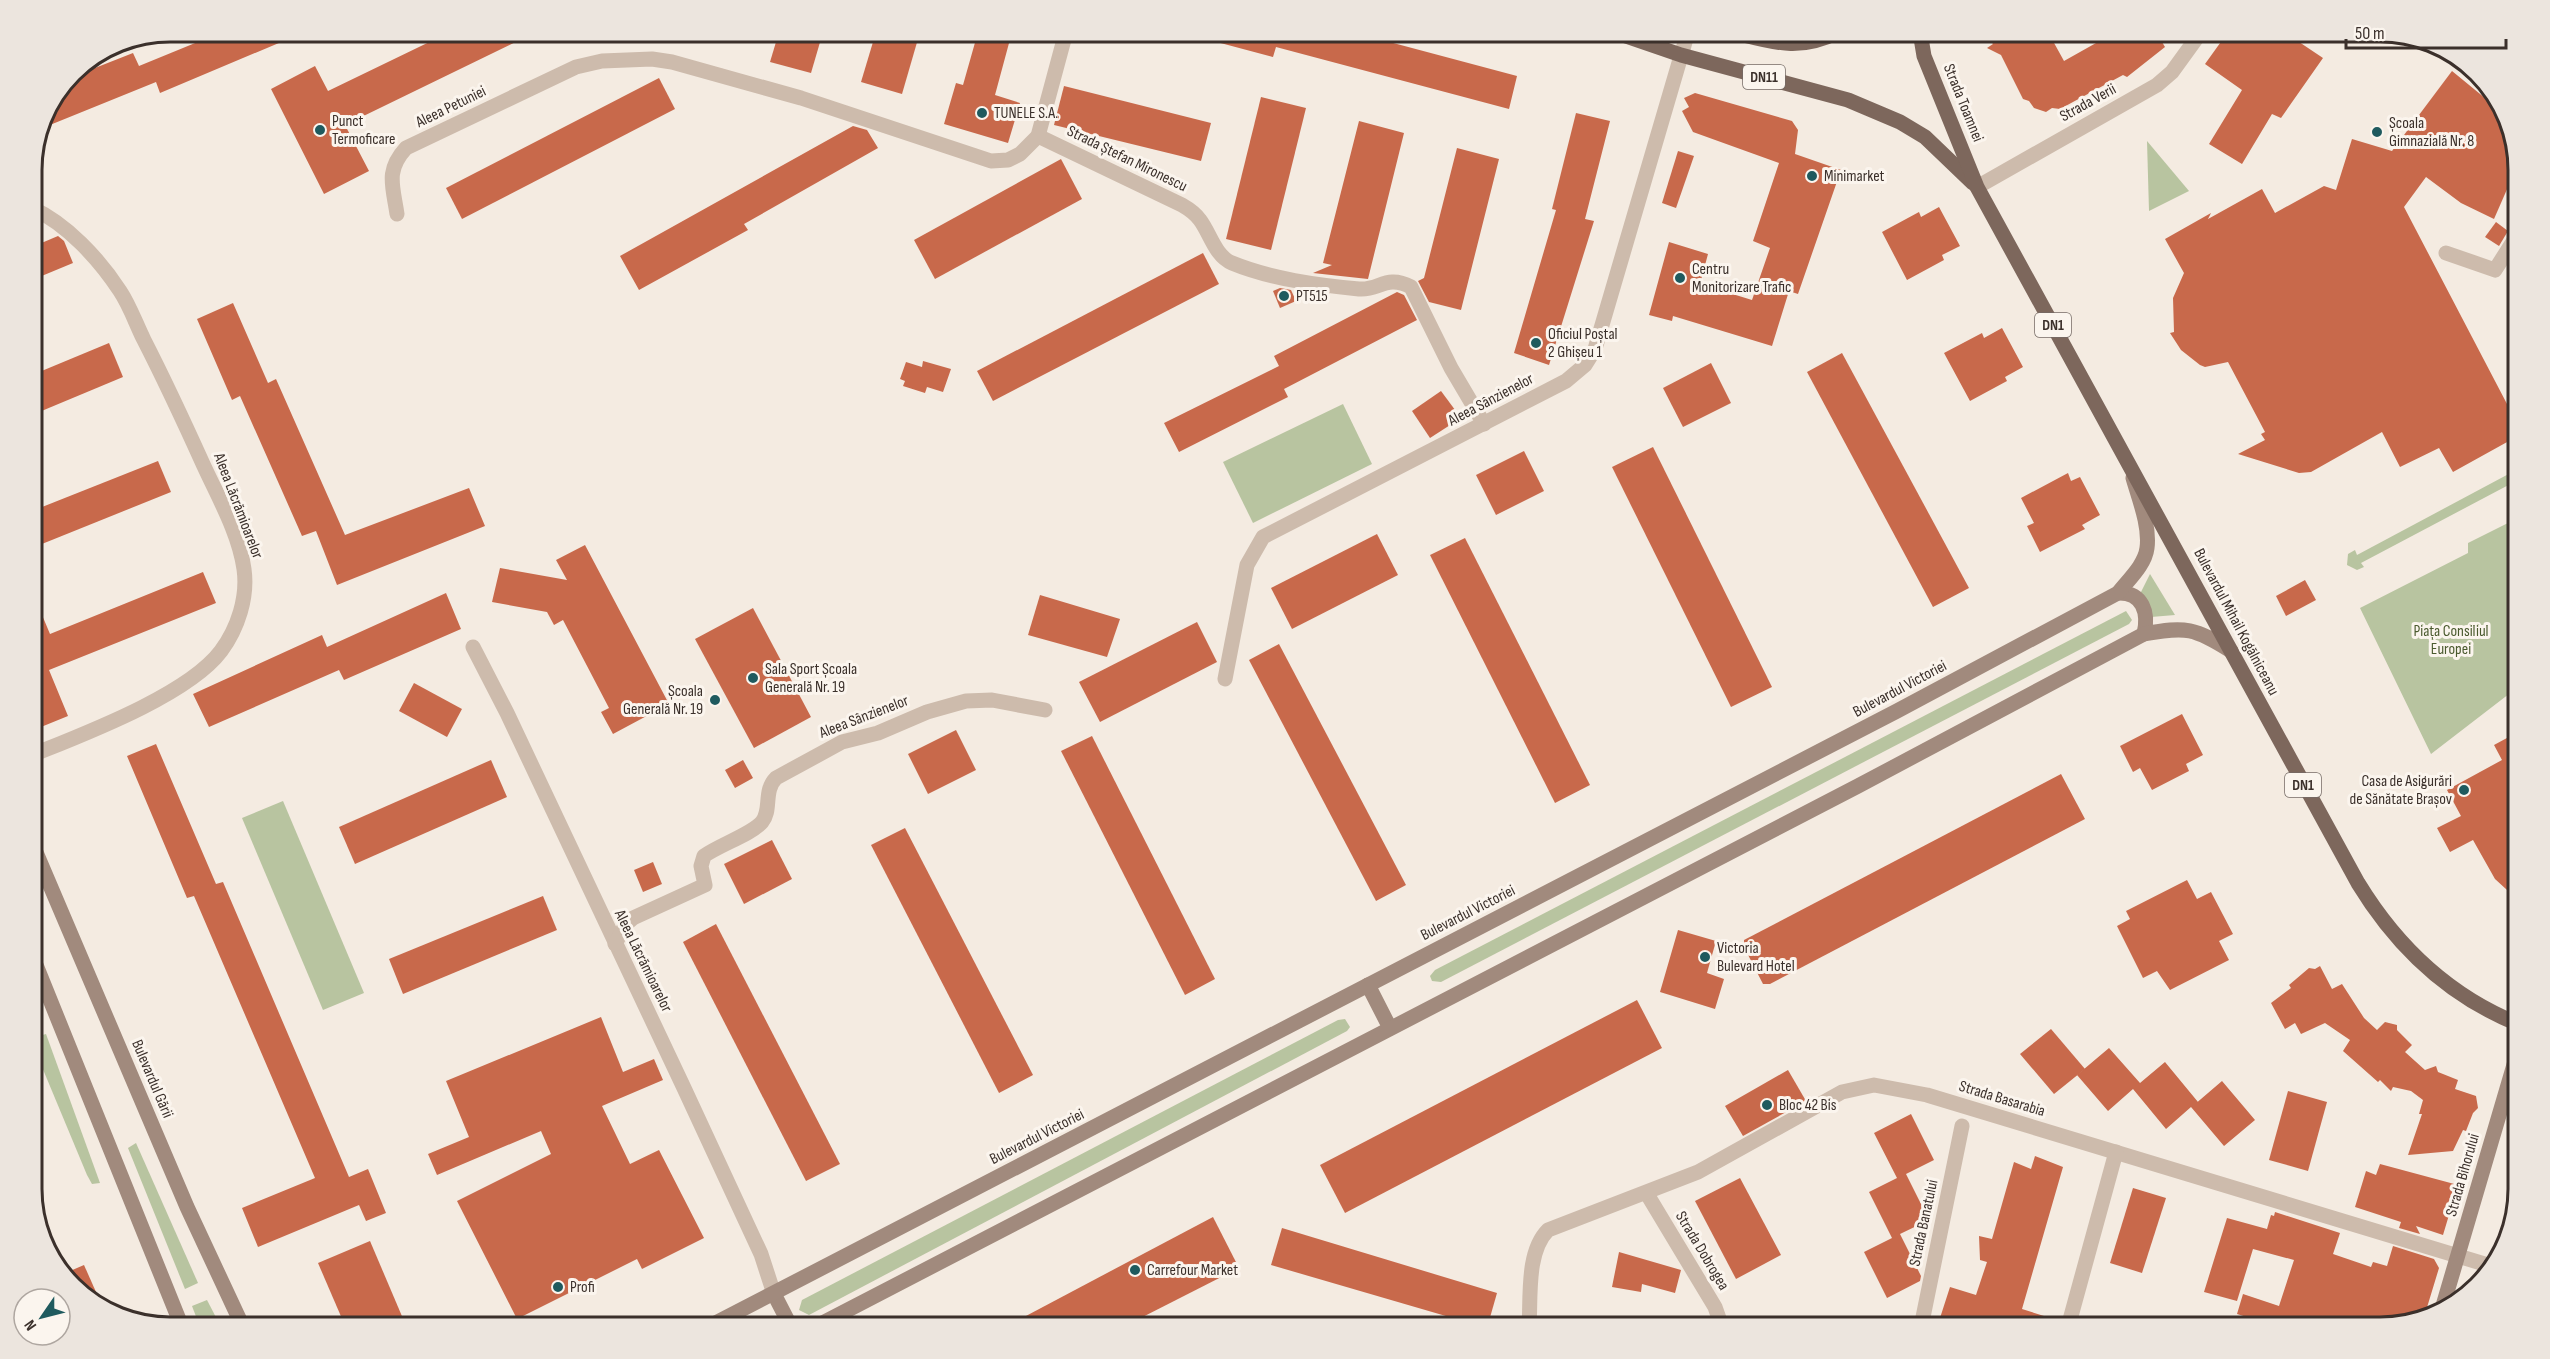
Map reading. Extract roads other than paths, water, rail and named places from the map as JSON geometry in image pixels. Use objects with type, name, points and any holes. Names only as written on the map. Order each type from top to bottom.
[{"type":"main road","name":"DN11","points":[[1643,42],[1681,55],[1848,100],[1900,122],[1925,137],[1977,187]]},
{"type":"main road","name":"DN11","points":[[1783,42],[1798,45],[1810,42]]},
{"type":"main road","name":"Strada Toamnei","points":[[1922,42],[1924,56],[1977,187]]},
{"type":"main road","name":"Bulevardul Mihail Kogălniceanu","points":[[1977,187],[2378,917],[2414,957],[2448,987],[2485,1010],[2508,1020]]},
{"type":"main road","name":"Bulevardul Victoriei","points":[[729,1317],[1897,711],[2118,592],[2138,568],[2147,549],[2143,516],[2129,463]]},
{"type":"main road","points":[[2118,592],[2130,592],[2140,600],[2146,610],[2147,622],[2144,634]]},
{"type":"main road","points":[[836,1317],[1847,792],[2144,634],[2172,629],[2188,630],[2203,633],[2231,651]]},
{"type":"main road","name":"Bulevardul Gării","points":[[42,866],[183,1197],[238,1317]]},
{"type":"main road","points":[[42,981],[178,1317]]},
{"type":"main road","points":[[1368,986],[1390,1028]]},
{"type":"main road","name":"Strada Bihorului","points":[[2445,1299],[2508,1085]]},
{"type":"main road","points":[[774,1294],[786,1317]]},
{"type":"street","points":[[1038,136],[1063,42]]},
{"type":"street","name":"Aleea Sânzienelor","points":[[1225,679],[1247,565],[1263,537],[1566,381],[1585,365],[1595,349],[1685,42]]},
{"type":"street","name":"Strada Verii","points":[[1977,187],[2157,85],[2172,72],[2194,42]]},
{"type":"street","name":"Aleea Petuniei","points":[[397,214],[391,171],[396,158],[406,148],[576,66],[602,61],[652,59],[672,63],[801,98],[992,161],[1008,160],[1020,154],[1038,136]]},
{"type":"street","name":"Strada Ștefan Mironescu","points":[[1038,136],[1182,205],[1200,220],[1218,250],[1230,263],[1310,284],[1362,290],[1379,284],[1400,281],[1411,287],[1484,424]]},
{"type":"street","name":"Aleea Lăcrămioarelor","points":[[42,213],[77,239],[120,291],[173,396],[241,554],[244,571],[244,601],[234,627],[221,651],[201,670],[175,691],[42,751]]},
{"type":"street","points":[[2446,253],[2495,270],[2508,250]]},
{"type":"street","name":"Aleea Lăcrămioarelor","points":[[472,647],[498,694],[761,1254],[774,1294]]},
{"type":"street","name":"Aleea Sânzienelor","points":[[615,944],[626,924],[633,918],[705,885],[701,866],[704,856],[760,825],[766,813],[770,783],[842,742],[878,733],[927,712],[966,700],[992,700],[1045,710]]},
{"type":"street","name":"Strada Basarabia","points":[[1530,1317],[1534,1258],[1542,1236],[1556,1226],[1647,1194],[1718,1162],[1842,1092],[1874,1085],[1927,1095],[2484,1264]]},
{"type":"street","name":"Strada Banatului","points":[[1923,1317],[1962,1126]]},
{"type":"street","points":[[2071,1317],[2116,1152]]},
{"type":"street","name":"Strada Dobrogea","points":[[1647,1194],[1715,1307],[1718,1317]]},
{"type":"place","name":"TUNELE S.A.","points":[[982,113]]},
{"type":"place","name":"Punct Termoficare","points":[[320,130]]},
{"type":"place","name":"Școala Gimnazială Nr. 8","points":[[2377,132]]},
{"type":"place","name":"Minimarket","points":[[1812,176]]},
{"type":"place","name":"Centru Monitorizare Trafic","points":[[1680,278]]},
{"type":"place","name":"PT515","points":[[1284,296]]},
{"type":"place","name":"Oficiul Poștal 2 Ghișeu 1","points":[[1536,343]]},
{"type":"place","name":"Sala Sport Școala Generală Nr. 19","points":[[753,678]]},
{"type":"place","name":"Școala Generală Nr. 19","points":[[715,700]]},
{"type":"place","name":"Casa de Asigurări de Sănătate Brașov","points":[[2464,790]]},
{"type":"place","name":"Victoria Bulevard Hotel","points":[[1705,957]]},
{"type":"place","name":"Bloc 42 Bis","points":[[1767,1105]]},
{"type":"place","name":"Carrefour Market","points":[[1135,1270]]},
{"type":"place","name":"Profi","points":[[558,1287]]},
{"type":"park label","name":"Piața Consiliul Europei","points":[[2451,640]]}]
